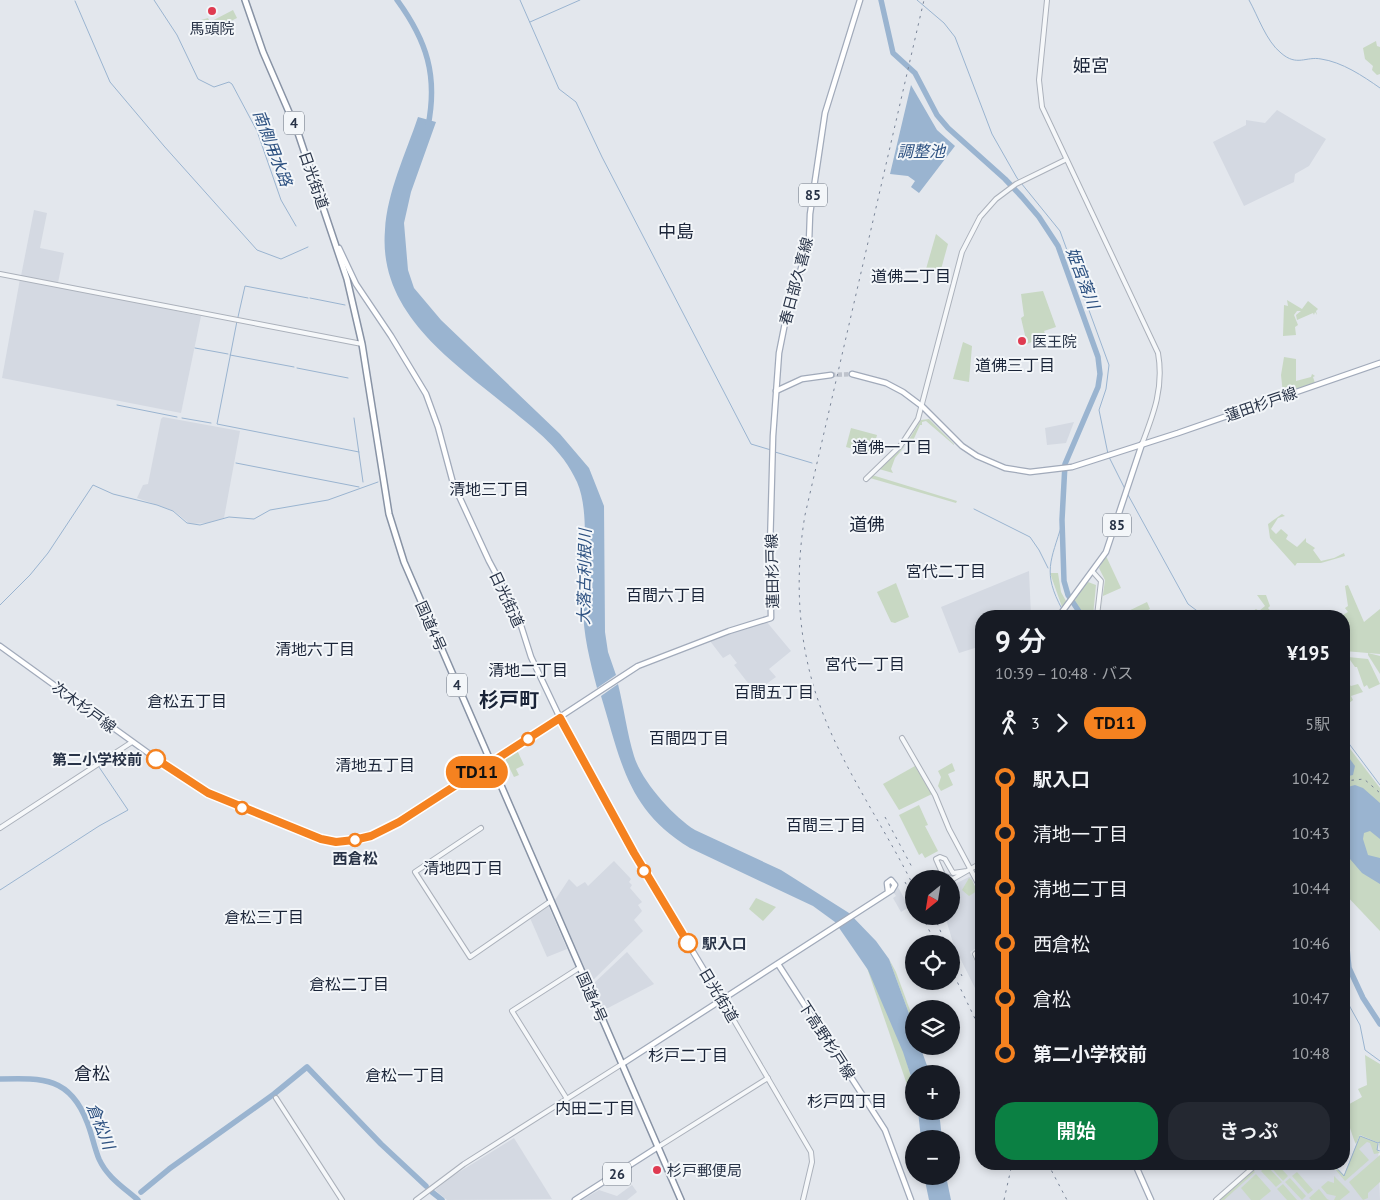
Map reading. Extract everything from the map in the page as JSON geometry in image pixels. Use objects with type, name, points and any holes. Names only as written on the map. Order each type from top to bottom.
[{"type":"highway","name":"日光街道","points":[[245,0],[263,52],[295,124],[339,248],[348,279]]},
{"type":"highway","name":"国道4号","points":[[348,279],[362,344],[385,494],[395,534],[411,579],[622,1064]]},
{"type":"highway","name":"4","points":[[622,1064],[681,1200]]},
{"type":"main road","name":"春日部久喜線","points":[[776,391],[783,332],[809,242],[810,214],[825,113],[860,0]]},
{"type":"main road","points":[[339,248],[356,284]]},
{"type":"main road","points":[[348,279],[356,284]]},
{"type":"main road","points":[[350,288],[356,284]]},
{"type":"main road","name":"日光街道","points":[[356,284],[387,329],[426,394],[438,427],[453,484],[489,561],[517,613],[533,663],[560,718],[634,853],[722,1000]]},
{"type":"main road","name":"蓮田杉戸線","points":[[1142,444],[1380,363]]},
{"type":"main road","points":[[776,391],[802,380],[831,374]]},
{"type":"main road","points":[[852,374],[886,383],[903,392],[922,407],[962,446],[990,463],[1022,472],[1059,470],[1072,467],[1142,444]]},
{"type":"main road","name":"蓮田杉戸線","points":[[560,718],[638,666],[773,616],[770,564],[776,391]]},
{"type":"main road","name":"85","points":[[1063,610],[1093,572],[1111,541],[1142,444]]},
{"type":"main road","name":"次木杉戸線","points":[[0,646],[187,781],[208,793],[314,837],[336,842],[354,840],[379,833],[491,763]]},
{"type":"main road","points":[[491,763],[560,718]]},
{"type":"main road","points":[[622,1064],[888,891]]},
{"type":"main road","name":"下高野杉戸線","points":[[778,964],[885,1130],[911,1200]]},
{"type":"main road","name":"26","points":[[575,1200],[658,1147]]},
{"type":"main road","points":[[1138,1170],[1151,1200]]},
{"type":"street","points":[[1047,0],[1039,94],[1047,122],[1158,353],[1161,378],[1159,395],[1142,444]]},
{"type":"street","points":[[866,479],[904,441],[922,407],[962,252],[980,217],[1016,184],[1065,160]]},
{"type":"street","points":[[0,274],[362,344]]},
{"type":"street","points":[[1093,572],[1100,581],[1098,610]]},
{"type":"street","points":[[902,738],[918,763],[949,829],[975,878]]},
{"type":"street","points":[[0,828],[132,742]]},
{"type":"street","points":[[482,828],[415,872],[470,957],[551,901]]},
{"type":"street","points":[[970,869],[953,873],[944,858],[936,859],[942,873],[948,878],[956,878],[975,866]]},
{"type":"street","points":[[567,1099],[512,1011],[579,968]]},
{"type":"street","name":"日光街道","points":[[722,1000],[811,1152],[812,1162],[803,1200]]},
{"type":"street","points":[[416,1200],[464,1164],[622,1064]]},
{"type":"street","points":[[658,1147],[768,1078]]},
{"type":"street","points":[[276,1098],[342,1200]]},
{"type":"street","points":[[1216,1200],[1250,1170]]},
{"type":"shaded area","points":[[1277,110],[1326,139],[1309,166],[1295,174],[1294,182],[1244,206],[1213,142],[1246,125],[1246,120],[1265,123]]},
{"type":"shaded area","points":[[34,210],[47,213],[40,248],[64,253],[58,283],[21,276]]},
{"type":"shaded area","points":[[20,279],[201,316],[181,413],[2,378]]},
{"type":"shaded area","points":[[163,417],[240,431],[224,518],[208,523],[190,524],[174,511],[137,498],[143,485],[148,484],[161,419]]},
{"type":"shaded area","points":[[1074,422],[1066,443],[1047,445],[1045,428]]},
{"type":"shaded area","points":[[1029,571],[1031,610],[975,610],[975,648],[959,653],[941,607]]},
{"type":"shaded area","points":[[766,621],[791,651],[769,669],[776,677],[755,692],[734,665],[737,663],[730,654],[723,658],[710,641]]},
{"type":"shaded area","points":[[614,861],[631,879],[629,882],[632,885],[630,888],[642,902],[638,905],[642,911],[634,920],[643,931],[591,982],[555,900],[569,879],[577,887],[585,882],[588,886]]},
{"type":"shaded area","points":[[971,877],[975,887],[975,949],[970,952],[975,962],[975,988],[960,958],[960,935],[951,935],[948,925],[960,925],[960,882]]},
{"type":"shaded area","points":[[898,887],[905,900],[905,910],[901,912],[893,898],[896,896],[892,890]]},
{"type":"shaded area","points":[[548,905],[567,949],[547,957],[530,918]]},
{"type":"shaded area","points":[[627,952],[654,984],[608,1008],[602,1008],[592,985]]},
{"type":"shaded area","points":[[1360,1136],[1378,1143],[1380,1200],[1219,1200],[1253,1170],[1339,1170],[1344,1175],[1346,1170],[1350,1170],[1350,1160]]},
{"type":"shaded area","points":[[514,1138],[552,1199],[447,1200],[435,1190],[451,1177]]},
{"type":"shaded area","points":[[632,1185],[637,1192],[627,1200],[582,1200],[599,1190],[617,1196]]},
{"type":"green space","points":[[233,10],[237,18],[205,34],[201,20],[208,18],[210,22]]},
{"type":"green space","points":[[1376,41],[1377,46],[1380,47],[1380,74],[1377,75],[1372,70],[1373,66],[1365,59],[1363,48]]},
{"type":"green space","points":[[936,234],[948,244],[940,273],[926,269]]},
{"type":"green space","points":[[1043,291],[1056,327],[1044,331],[1046,336],[1027,344],[1021,318],[1024,316],[1021,294]]},
{"type":"green space","points":[[1287,300],[1302,309],[1308,301],[1318,309],[1316,311],[1317,315],[1315,312],[1314,315],[1313,313],[1297,320],[1296,315],[1301,311],[1297,311],[1294,315],[1298,325],[1295,327],[1296,335],[1283,336],[1284,305],[1288,306]]},
{"type":"green space","points":[[963,342],[972,346],[969,382],[953,379]]},
{"type":"green space","points":[[1284,357],[1296,359],[1296,381],[1311,377],[1312,374],[1315,376],[1313,377],[1315,383],[1283,394],[1281,375]]},
{"type":"green space","points":[[929,419],[954,445],[926,421],[920,425],[912,443],[914,445],[908,441],[921,420]]},
{"type":"green space","points":[[851,428],[877,435],[872,454],[846,447]]},
{"type":"green space","points":[[906,445],[895,458],[891,469],[893,473],[879,469]]},
{"type":"green space","points":[[872,475],[957,501],[956,503],[870,478]]},
{"type":"green space","points":[[1282,514],[1285,516],[1278,518],[1271,529],[1276,534],[1281,529],[1288,535],[1286,539],[1297,547],[1306,538],[1306,542],[1315,548],[1313,550],[1321,561],[1344,553],[1345,556],[1321,563],[1297,563],[1295,566],[1270,538],[1268,524]]},
{"type":"green space","points":[[1106,556],[1121,588],[1103,596],[1101,610],[1105,580],[1099,568]]},
{"type":"green space","points":[[1050,573],[1058,573],[1061,592],[1066,601],[1062,607]]},
{"type":"green space","points":[[1088,582],[1096,585],[1094,610],[1079,610],[1073,599]]},
{"type":"green space","points":[[896,583],[909,617],[895,623],[891,622],[877,592]]},
{"type":"green space","points":[[1348,585],[1364,622],[1380,609],[1380,654],[1350,652],[1350,610],[1345,608],[1348,606],[1345,586]]},
{"type":"green space","points":[[1257,595],[1266,595],[1270,610],[1260,610],[1265,606]]},
{"type":"green space","points":[[1147,602],[1150,609],[1148,610],[1130,610]]},
{"type":"green space","points":[[1368,653],[1380,656],[1380,674],[1368,655]]},
{"type":"green space","points":[[1350,657],[1368,659],[1380,684],[1369,689],[1367,685],[1364,687],[1357,667],[1355,667]]},
{"type":"green space","points":[[1358,684],[1363,692],[1351,696],[1353,700],[1350,702],[1350,685]]},
{"type":"green space","points":[[1350,749],[1380,788],[1380,931],[1350,899]]},
{"type":"green space","points":[[517,750],[524,765],[516,769],[519,775],[514,777],[504,757]]},
{"type":"green space","points":[[952,763],[955,771],[948,774],[953,785],[941,791],[938,786],[941,777],[938,771]]},
{"type":"green space","points":[[915,766],[932,794],[899,810],[883,784]]},
{"type":"green space","points":[[919,805],[928,825],[925,826],[938,851],[925,858],[922,853],[919,855],[899,815]]},
{"type":"green space","points":[[969,878],[972,880],[975,892],[969,896],[962,890]]},
{"type":"green space","points":[[756,898],[776,907],[763,921],[749,909]]},
{"type":"green space","points":[[889,959],[896,972],[906,1000],[905,1003]]},
{"type":"green space","points":[[866,965],[882,995],[898,1033],[907,1065],[905,1065],[905,1079]]},
{"type":"green space","points":[[1365,1055],[1380,1064],[1380,1150],[1379,1143],[1360,1135],[1356,1144],[1350,1129],[1350,1104],[1362,1097],[1358,1089],[1367,1085]]},
{"type":"green space","points":[[1360,1136],[1378,1143],[1377,1150],[1380,1153],[1374,1154],[1370,1143],[1367,1142],[1359,1149],[1369,1160],[1345,1181],[1336,1170],[1344,1175],[1346,1170],[1350,1170],[1350,1160]]},
{"type":"green space","points":[[1380,1155],[1380,1182],[1368,1193],[1368,1198],[1363,1200],[1349,1182]]},
{"type":"green space","points":[[1253,1170],[1255,1172],[1224,1200],[1219,1200]]},
{"type":"green space","points":[[1271,1170],[1282,1182],[1276,1187],[1261,1171]]},
{"type":"green space","points":[[1273,1170],[1282,1170],[1288,1176],[1283,1181]]},
{"type":"green space","points":[[1297,1172],[1313,1190],[1308,1194],[1292,1176]]},
{"type":"green space","points":[[1256,1174],[1271,1191],[1260,1200],[1251,1200],[1241,1188]]},
{"type":"green space","points":[[1334,1176],[1350,1192],[1340,1200],[1334,1200],[1336,1196],[1327,1194],[1321,1187],[1328,1181],[1334,1183]]},
{"type":"green space","points":[[1290,1178],[1306,1196],[1302,1200],[1285,1182]]},
{"type":"green space","points":[[1283,1184],[1297,1200],[1287,1200],[1277,1189]]},
{"type":"green space","points":[[1319,1189],[1329,1200],[1311,1200],[1309,1198]]},
{"type":"water","name":"調整池","points":[[911,85],[937,130],[955,146],[919,193],[911,187],[915,181],[908,176],[890,174]]},
{"type":"water","points":[[418,117],[436,122],[411,192],[404,223],[408,270],[414,288],[441,320],[560,434],[589,468],[604,506],[605,632],[608,652],[616,675],[597,688],[589,658],[583,616],[584,510],[577,482],[571,470],[548,441],[443,353],[406,310],[393,286],[386,260],[386,216],[393,187]]},
{"type":"water","points":[[618,684],[634,756],[638,766],[659,798],[677,816],[695,830],[781,870],[849,913],[876,941],[889,959],[905,1003],[905,1055],[923,1055],[927,1065],[907,1065],[868,970],[835,922],[813,906],[690,848],[669,833],[652,817],[639,800],[629,782],[614,742],[601,696]]},
{"type":"water","points":[[1350,759],[1355,766],[1353,775],[1350,776]]},
{"type":"water","points":[[1355,785],[1363,788],[1380,803],[1380,839],[1370,831],[1364,833],[1363,839],[1368,855],[1380,858],[1380,884],[1362,873],[1350,859],[1350,786]]},
{"type":"water","points":[[919,1120],[940,1120],[941,1130],[920,1130]]},
{"type":"water","points":[[926,1185],[948,1185],[951,1200],[929,1200]]},
{"type":"waterway","name":"南側用水路","points":[[154,0],[177,35],[198,79],[214,87],[229,82],[232,84],[257,131],[281,200],[296,226]]},
{"type":"waterway","name":"大落古利根川","points":[[397,0],[416,30],[428,60],[432,91],[428,126]]},
{"type":"waterway","points":[[520,0],[559,89],[576,102],[602,157],[751,444],[771,450]]},
{"type":"waterway","points":[[530,22],[580,0]]},
{"type":"waterway","name":"姫宮落川","points":[[881,0],[893,53],[915,73],[937,115],[948,128],[1005,179],[1022,197],[1039,217],[1058,246],[1098,357],[1100,374],[1098,387],[1065,464],[1062,520],[1064,581],[1068,595],[1078,610]]},
{"type":"waterway","points":[[917,0],[944,23],[955,37],[992,134],[1017,178],[1060,231],[1109,365],[1106,389],[1099,410],[1108,454]]},
{"type":"waterway","points":[[1249,0],[1271,42],[1281,53],[1297,60],[1316,58],[1337,63],[1359,74],[1380,88]]},
{"type":"waterway","points":[[75,1],[110,82],[164,146],[257,250],[281,259],[308,247]]},
{"type":"waterway","points":[[238,317],[245,286],[308,298]]},
{"type":"waterway","points":[[310,298],[345,305]]},
{"type":"waterway","points":[[237,321],[217,424],[359,452]]},
{"type":"waterway","points":[[195,348],[228,354]]},
{"type":"waterway","points":[[230,355],[294,367]]},
{"type":"waterway","points":[[297,368],[348,378]]},
{"type":"waterway","points":[[117,405],[177,417]]},
{"type":"waterway","points":[[182,418],[211,423]]},
{"type":"waterway","points":[[354,418],[363,482]]},
{"type":"waterway","points":[[775,452],[812,463]]},
{"type":"waterway","points":[[1109,457],[1125,489]]},
{"type":"waterway","points":[[236,463],[359,487]]},
{"type":"waterway","points":[[0,605],[30,575],[48,553],[93,485],[113,494],[157,505],[173,511],[187,523],[200,525],[229,517],[254,519],[270,510],[328,500],[378,482]]},
{"type":"waterway","points":[[1127,493],[1188,604],[1196,610]]},
{"type":"waterway","points":[[974,509],[1030,537],[1048,568]]},
{"type":"waterway","points":[[1062,524],[1052,557],[1050,576],[1062,609]]},
{"type":"waterway","points":[[1350,745],[1380,785]]},
{"type":"waterway","points":[[0,890],[99,826],[128,810],[99,767]]},
{"type":"waterway","name":"姫宮落川","points":[[1350,970],[1363,998],[1380,1024]]},
{"type":"waterway","points":[[1350,1007],[1360,1025],[1365,1050],[1380,1061]]},
{"type":"waterway","points":[[141,1192],[169,1169],[274,1094],[307,1067],[381,1144],[426,1186]]},
{"type":"waterway","name":"倉松川","points":[[0,1079],[42,1080],[63,1088],[80,1107],[97,1154],[106,1171],[138,1200]]},
{"type":"waterway","points":[[1350,1161],[1360,1136],[1378,1143],[1380,1142]]},
{"type":"waterway","points":[[1378,1144],[1377,1150],[1380,1151]]},
{"type":"waterway","points":[[1338,1170],[1344,1176],[1346,1170]]},
{"type":"waterway","points":[[432,1192],[442,1200]]},
{"type":"tunnel","points":[[831,375],[852,374]]},
{"type":"railway","points":[[906,870],[842,756],[822,711],[814,687],[803,639],[799,589],[805,515],[924,0]]},
{"type":"railway","points":[[1350,780],[1364,779],[1380,793]]},
{"type":"railway","points":[[885,817],[913,869]]},
{"type":"railway","points":[[926,925],[932,935]]},
{"type":"railway","points":[[938,925],[942,935]]},
{"type":"railway","points":[[960,972],[962,976]]},
{"type":"railway","points":[[960,988],[975,1019]]},
{"type":"railway","points":[[1004,1200],[1011,1170]]},
{"type":"railway","points":[[1051,1170],[1067,1200]]},
{"type":"bus line","name":"TD11","points":[[156,759],[187,781],[215,796],[314,837],[326,841],[342,842],[371,836],[399,822],[560,718],[634,853],[688,943]]},
{"type":"place","name":"馬頭院","points":[[212,11]]},
{"type":"place","name":"医王院","points":[[1022,341]]},
{"type":"place","name":"第二小学校前","points":[[156,759]]},
{"type":"place","name":"西倉松","points":[[355,840]]},
{"type":"place","name":"駅入口","points":[[688,943]]},
{"type":"place","name":"杉戸郵便局","points":[[657,1170]]},
{"type":"district","name":"姫宮","points":[[1091,65]]},
{"type":"district","name":"中島","points":[[676,231]]},
{"type":"district","name":"道佛二丁目","points":[[911,276]]},
{"type":"district","name":"道佛三丁目","points":[[1015,365]]},
{"type":"district","name":"道佛一丁目","points":[[892,447]]},
{"type":"district","name":"清地三丁目","points":[[489,489]]},
{"type":"district","name":"道佛","points":[[867,524]]},
{"type":"district","name":"宮代二丁目","points":[[946,571]]},
{"type":"district","name":"百間六丁目","points":[[666,595]]},
{"type":"district","name":"清地六丁目","points":[[315,649]]},
{"type":"district","name":"宮代一丁目","points":[[865,664]]},
{"type":"district","name":"清地二丁目","points":[[528,670]]},
{"type":"district","name":"百間五丁目","points":[[774,692]]},
{"type":"district","name":"杉戸町","points":[[509,700]]},
{"type":"district","name":"倉松五丁目","points":[[187,701]]},
{"type":"district","name":"百間四丁目","points":[[689,738]]},
{"type":"district","name":"清地五丁目","points":[[375,765]]},
{"type":"district","name":"百間三丁目","points":[[826,825]]},
{"type":"district","name":"清地四丁目","points":[[463,868]]},
{"type":"district","name":"倉松三丁目","points":[[264,917]]},
{"type":"district","name":"倉松二丁目","points":[[349,984]]},
{"type":"district","name":"杉戸二丁目","points":[[688,1055]]},
{"type":"district","name":"倉松","points":[[92,1073]]},
{"type":"district","name":"倉松一丁目","points":[[405,1075]]},
{"type":"district","name":"杉戸四丁目","points":[[847,1101]]},
{"type":"district","name":"内田二丁目","points":[[595,1108]]}]
